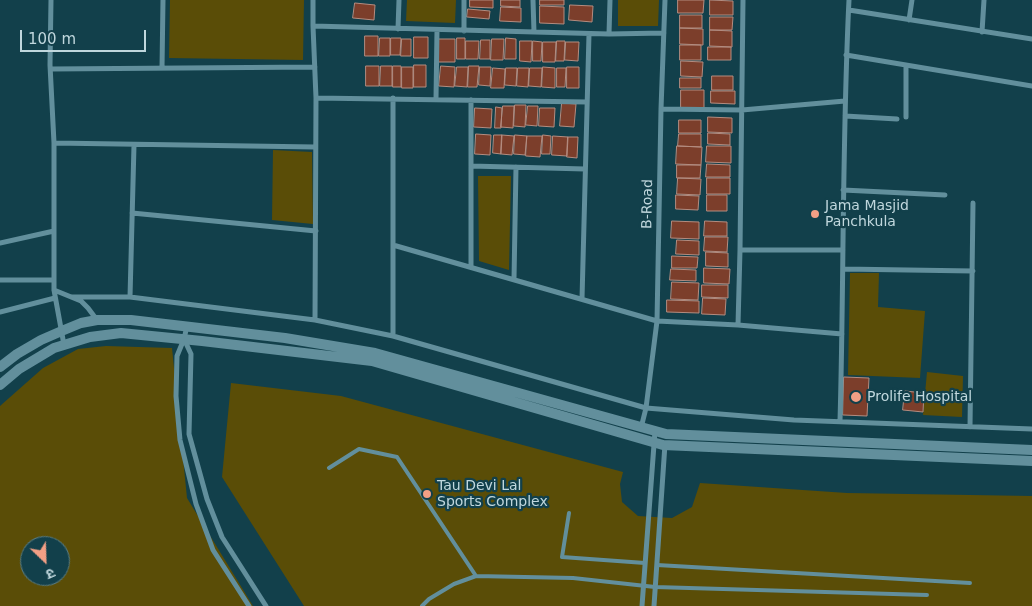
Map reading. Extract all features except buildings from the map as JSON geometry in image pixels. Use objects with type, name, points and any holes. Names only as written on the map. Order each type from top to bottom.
[{"type":"street","points":[[51,0],[50,65],[52,70],[54,143],[54,290],[64,345]]},
{"type":"street","points":[[162,68],[163,0]]},
{"type":"street","points":[[313,0],[316,98],[315,320]]},
{"type":"street","points":[[398,29],[399,0]]},
{"type":"street","points":[[464,0],[464,30]]},
{"type":"street","points":[[533,0],[534,32]]},
{"type":"street","points":[[609,34],[610,0]]},
{"type":"street","name":"B-Road","points":[[638,438],[646,408],[657,321],[661,109],[666,0]]},
{"type":"street","points":[[738,325],[744,0]]},
{"type":"street","points":[[840,421],[843,190],[849,0]]},
{"type":"street","points":[[909,20],[912,0]]},
{"type":"street","points":[[982,32],[984,0]]},
{"type":"street","points":[[849,10],[1032,39]]},
{"type":"street","points":[[313,26],[589,34],[664,33]]},
{"type":"street","points":[[436,99],[437,30]]},
{"type":"street","points":[[582,299],[589,34]]},
{"type":"street","points":[[846,55],[1032,86]]},
{"type":"street","points":[[906,65],[906,117]]},
{"type":"street","points":[[52,70],[314,68]]},
{"type":"street","points":[[316,98],[587,102]]},
{"type":"street","points":[[393,98],[393,336]]},
{"type":"street","points":[[471,100],[471,267]]},
{"type":"street","points":[[661,109],[742,110],[845,102]]},
{"type":"street","points":[[845,116],[897,119]]},
{"type":"street","points":[[54,143],[315,147]]},
{"type":"street","points":[[130,297],[134,145]]},
{"type":"street","points":[[471,166],[585,169]]},
{"type":"street","points":[[514,280],[516,167]]},
{"type":"street","points":[[843,190],[945,196]]},
{"type":"street","points":[[970,427],[973,202]]},
{"type":"street","points":[[132,213],[316,231]]},
{"type":"street","points":[[0,243],[54,231]]},
{"type":"street","points":[[393,245],[657,321],[738,325],[842,334]]},
{"type":"street","points":[[740,250],[843,250]]},
{"type":"street","points":[[843,269],[973,272]]},
{"type":"street","points":[[0,280],[54,280]]},
{"type":"street","points":[[54,290],[85,304],[97,320]]},
{"type":"street","points":[[72,297],[130,297],[315,320],[393,336],[646,408],[794,420],[1032,429]]},
{"type":"street","points":[[0,312],[55,298]]},
{"type":"street","points":[[0,367],[17,354],[41,340],[80,324],[97,320],[131,320],[285,338],[376,354],[666,434],[1030,449]]},
{"type":"street","points":[[187,326],[177,356],[176,396],[180,440],[196,504],[213,550],[248,606]]},
{"type":"street","points":[[0,385],[19,369],[54,348],[90,337],[121,333],[372,361],[665,445],[1032,461]]},
{"type":"street","points":[[184,339],[192,354],[189,434],[207,500],[222,537],[266,606]]},
{"type":"street","points":[[642,606],[655,431]]},
{"type":"street","points":[[654,606],[666,434]]},
{"type":"street","points":[[645,563],[657,565]]},
{"type":"lane","points":[[329,468],[359,449],[397,457],[476,576]]},
{"type":"lane","points":[[569,513],[562,557],[645,563]]},
{"type":"lane","points":[[657,565],[970,583]]},
{"type":"lane","points":[[422,606],[429,599],[454,584],[476,576],[573,578],[655,587],[927,595]]},
{"type":"shaded area","points":[[170,0],[304,0],[303,60],[169,58]]},
{"type":"shaded area","points":[[407,0],[456,0],[455,23],[406,21]]},
{"type":"shaded area","points":[[618,0],[659,0],[658,26],[618,26]]},
{"type":"shaded area","points":[[273,150],[312,152],[313,224],[272,220]]},
{"type":"shaded area","points":[[478,176],[511,176],[509,270],[479,261]]},
{"type":"shaded area","points":[[850,273],[879,273],[878,307],[925,311],[920,378],[848,375]]},
{"type":"shaded area","points":[[106,346],[172,348],[187,498],[253,606],[0,606],[0,406],[43,368],[78,349]]},
{"type":"shaded area","points":[[927,372],[963,376],[962,417],[923,415]]},
{"type":"shaded area","name":"Tau Devi Lal Sports Complex","points":[[231,383],[341,396],[623,472],[620,484],[622,502],[638,516],[672,518],[692,507],[700,483],[847,493],[1032,496],[1032,606],[304,606],[222,477]]},
{"type":"place","name":"Jama Masjid Panchkula","points":[[815,214]]},
{"type":"place","name":"Prolife Hospital","points":[[856,397]]},
{"type":"place","name":"Tau Devi Lal Sports Complex","points":[[427,494]]}]
